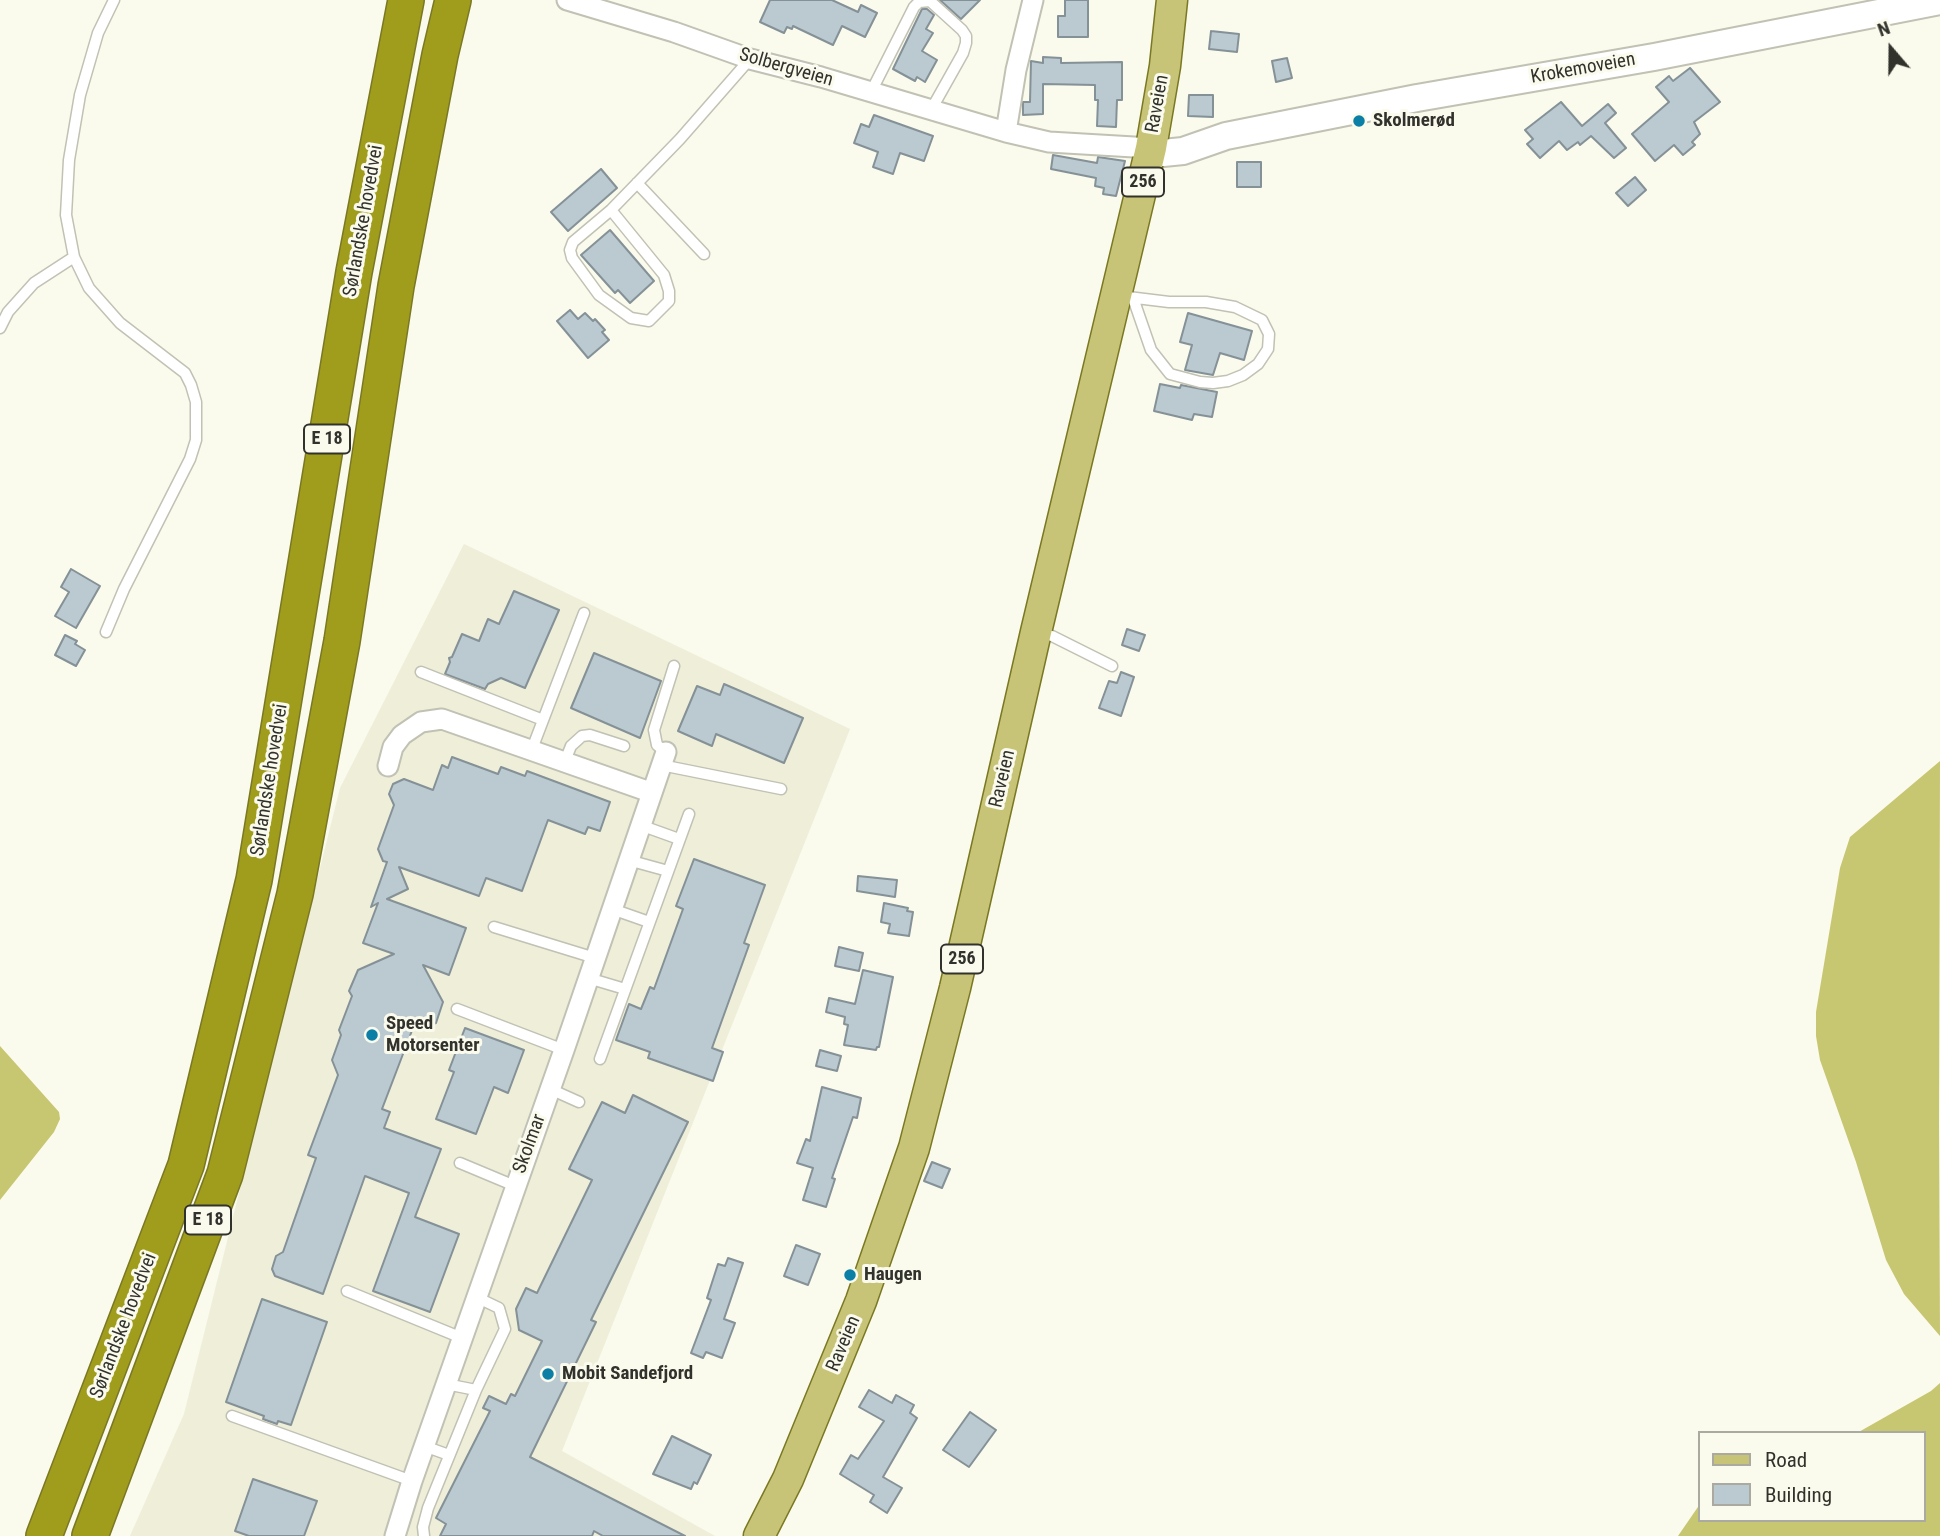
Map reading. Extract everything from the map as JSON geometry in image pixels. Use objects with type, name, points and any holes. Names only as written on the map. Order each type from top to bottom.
[{"type":"highway","name":"Sørlandske hovedvei","points":[[44,1536],[186,1165],[247,907],[354,272],[406,0]]},
{"type":"highway","name":"E 18","points":[[90,1536],[225,1174],[295,894],[342,641],[396,286],[453,0]]},
{"type":"main road","name":"Raveien","points":[[759,1536],[788,1479],[861,1301],[914,1148],[955,988],[1036,632],[1124,297],[1151,148],[1172,0]]},
{"type":"main road","name":"Krokemoveien","points":[[1151,148],[1165,137],[1226,136],[1940,1]]},
{"type":"street","name":"Solbergveien","points":[[567,0],[674,32],[750,59],[1006,132],[1049,142],[1151,148]]},
{"type":"street","points":[[1006,132],[1016,69],[1032,0]]},
{"type":"street","points":[[388,766],[393,747],[402,735],[421,722],[442,719],[650,792]]},
{"type":"street","name":"Skolmar","points":[[395,1536],[663,758]]},
{"type":"lane","points":[[106,632],[124,589],[190,459],[195,440],[196,402],[185,373],[120,323],[89,288],[74,257],[66,215],[69,160],[80,95],[98,33],[114,0]]},
{"type":"lane","points":[[871,92],[914,7],[919,2],[930,1],[962,30],[966,43],[931,110]]},
{"type":"lane","points":[[611,209],[664,275],[669,301],[649,321],[631,318],[599,295],[572,258],[570,250],[573,242],[637,183],[712,105],[750,59]]},
{"type":"lane","points":[[637,183],[704,254]]},
{"type":"lane","points":[[0,328],[8,312],[34,283],[74,257]]},
{"type":"lane","points":[[1124,297],[1169,302],[1206,302],[1235,307],[1262,320],[1269,334],[1268,349],[1258,364],[1243,375],[1228,380],[1200,382],[1170,374],[1151,350],[1124,297]]},
{"type":"lane","points":[[532,749],[584,613]]},
{"type":"lane","points":[[1036,632],[1052,636],[1112,666]]},
{"type":"lane","points":[[674,666],[654,730],[654,740],[663,758],[781,789]]},
{"type":"lane","points":[[421,672],[543,720]]},
{"type":"lane","points":[[565,761],[571,746],[582,736],[590,735],[624,746]]},
{"type":"lane","points":[[600,1059],[689,814]]},
{"type":"lane","points":[[639,825],[680,839]]},
{"type":"lane","points":[[628,859],[668,871]]},
{"type":"lane","points":[[611,908],[649,922]]},
{"type":"lane","points":[[494,927],[595,958]]},
{"type":"lane","points":[[588,978],[625,989]]},
{"type":"lane","points":[[457,1009],[564,1050]]},
{"type":"lane","points":[[550,1089],[579,1102]]},
{"type":"lane","points":[[460,1163],[515,1186]]},
{"type":"lane","points":[[347,1291],[462,1338]]},
{"type":"lane","points":[[424,1536],[423,1527],[428,1508],[476,1391],[505,1329],[499,1308],[476,1297]]},
{"type":"lane","points":[[446,1384],[476,1391]]},
{"type":"lane","points":[[232,1416],[412,1481]]},
{"type":"lane","points":[[424,1446],[449,1455]]},
{"type":"shaded area","points":[[464,544],[850,729],[562,1451],[715,1536],[130,1536],[184,1414],[340,788]]},
{"type":"shaded area","points":[[1940,761],[1940,1336],[1904,1294],[1886,1260],[1856,1162],[1820,1060],[1816,1012],[1840,868],[1850,837]]},
{"type":"shaded area","points":[[0,1046],[59,1112],[60,1119],[54,1132],[0,1200]]},
{"type":"shaded area","points":[[1940,1383],[1940,1536],[1678,1536],[1699,1505],[1699,1522],[1926,1522],[1926,1431],[1861,1431],[1931,1391]]},
{"type":"building","points":[[770,0],[832,0],[858,12],[861,5],[877,13],[865,37],[842,26],[833,45],[793,26],[792,29],[787,27],[784,33],[760,22]]},
{"type":"building","points":[[940,0],[980,0],[961,19]]},
{"type":"building","points":[[1065,0],[1088,0],[1088,37],[1058,37],[1058,16],[1065,16]]},
{"type":"building","points":[[922,9],[927,9],[934,15],[926,29],[933,33],[922,51],[937,60],[925,82],[917,77],[915,81],[893,69]]},
{"type":"building","points":[[1211,31],[1239,34],[1237,52],[1209,49]]},
{"type":"building","points":[[1043,57],[1061,58],[1061,63],[1122,62],[1122,100],[1117,100],[1116,127],[1097,126],[1098,100],[1095,100],[1095,85],[1043,84],[1043,114],[1023,115],[1023,102],[1030,102],[1031,61],[1043,63]]},
{"type":"building","points":[[1287,58],[1292,78],[1276,82],[1272,61]]},
{"type":"building","points":[[1690,68],[1720,102],[1694,122],[1700,134],[1692,142],[1695,145],[1683,155],[1674,145],[1655,161],[1632,134],[1669,102],[1656,87],[1669,76],[1673,81]]},
{"type":"building","points":[[1189,95],[1213,95],[1213,117],[1188,116]]},
{"type":"building","points":[[1561,102],[1582,126],[1608,104],[1616,113],[1605,123],[1626,148],[1614,158],[1591,136],[1580,145],[1578,142],[1567,150],[1559,141],[1540,158],[1527,144],[1533,139],[1525,130]]},
{"type":"building","points":[[874,115],[933,136],[924,161],[900,153],[893,174],[873,167],[878,152],[854,143],[861,124],[869,127]]},
{"type":"building","points":[[1053,155],[1097,163],[1098,157],[1125,161],[1116,196],[1103,194],[1104,188],[1095,186],[1096,178],[1051,169]]},
{"type":"building","points":[[1237,162],[1261,162],[1261,187],[1237,187]]},
{"type":"building","points":[[601,169],[617,188],[568,231],[551,212]]},
{"type":"building","points":[[1635,177],[1646,190],[1628,206],[1616,193]]},
{"type":"building","points":[[610,230],[654,281],[630,303],[618,290],[615,293],[581,255]]},
{"type":"building","points":[[570,310],[578,319],[585,313],[593,321],[595,319],[605,330],[602,332],[609,340],[588,358],[557,321]]},
{"type":"building","points":[[1188,313],[1252,331],[1244,360],[1220,353],[1213,375],[1185,370],[1192,345],[1180,342]]},
{"type":"building","points":[[1160,384],[1217,392],[1212,417],[1194,414],[1192,420],[1154,411]]},
{"type":"building","points":[[71,569],[100,586],[76,628],[55,616],[69,592],[61,587]]},
{"type":"building","points":[[514,591],[559,610],[525,688],[501,678],[488,684],[485,689],[445,674],[449,658],[452,657],[462,634],[479,641],[488,619],[499,624]]},
{"type":"building","points":[[1127,629],[1145,635],[1139,651],[1122,645]]},
{"type":"building","points":[[65,635],[77,641],[75,644],[85,650],[76,666],[55,655]]},
{"type":"building","points":[[594,653],[661,681],[640,738],[571,708]]},
{"type":"building","points":[[1121,672],[1134,677],[1121,716],[1099,708],[1109,681],[1117,683]]},
{"type":"building","points":[[724,684],[803,718],[784,763],[716,734],[712,746],[678,731],[697,686],[720,695]]},
{"type":"building","points":[[452,757],[498,774],[501,767],[525,776],[527,771],[610,802],[600,831],[588,827],[585,834],[548,820],[522,891],[486,878],[479,896],[399,867],[408,889],[387,899],[466,928],[449,975],[423,965],[443,1002],[436,1023],[430,1025],[416,1020],[382,1109],[390,1112],[384,1128],[441,1149],[415,1217],[459,1234],[430,1312],[373,1291],[409,1193],[365,1176],[323,1294],[275,1276],[272,1269],[276,1256],[283,1252],[316,1158],[308,1155],[338,1075],[332,1060],[341,1035],[339,1030],[352,996],[349,991],[358,970],[394,954],[363,943],[378,903],[371,907],[387,862],[383,861],[378,849],[394,805],[389,794],[393,784],[404,779],[433,790],[442,765],[448,768]]},
{"type":"building","points":[[694,859],[765,885],[744,943],[749,945],[712,1048],[723,1052],[713,1081],[648,1058],[650,1052],[616,1040],[629,1004],[641,1009],[650,987],[654,989],[683,909],[676,906]]},
{"type":"building","points":[[858,876],[897,880],[895,897],[857,891]]},
{"type":"building","points":[[884,903],[908,908],[907,911],[913,912],[909,936],[888,933],[890,924],[881,922]]},
{"type":"building","points":[[839,947],[863,953],[859,971],[835,966]]},
{"type":"building","points":[[863,970],[893,977],[879,1047],[876,1050],[844,1045],[848,1025],[844,1024],[845,1017],[826,1012],[829,998],[855,1004]]},
{"type":"building","points":[[465,1028],[524,1050],[508,1093],[494,1087],[476,1134],[436,1119],[454,1072],[449,1070]]},
{"type":"building","points":[[820,1050],[841,1056],[837,1071],[816,1066]]},
{"type":"building","points":[[822,1087],[861,1098],[857,1118],[853,1117],[832,1178],[835,1179],[826,1207],[803,1200],[813,1168],[797,1163],[806,1139],[810,1141]]},
{"type":"building","points":[[633,1095],[688,1122],[591,1320],[596,1322],[530,1457],[685,1536],[603,1536],[594,1531],[592,1536],[440,1536],[446,1524],[436,1518],[490,1411],[483,1408],[489,1396],[506,1404],[511,1394],[515,1396],[542,1341],[519,1330],[516,1309],[526,1288],[537,1293],[592,1180],[569,1169],[602,1102],[625,1113]]},
{"type":"building","points":[[932,1162],[950,1169],[942,1188],[924,1181]]},
{"type":"building","points":[[796,1245],[820,1254],[808,1285],[784,1276]]},
{"type":"building","points":[[728,1258],[743,1263],[724,1319],[735,1323],[722,1358],[706,1352],[703,1358],[691,1353],[711,1300],[707,1298],[718,1264],[725,1266]]},
{"type":"building","points":[[262,1299],[327,1322],[291,1425],[278,1421],[277,1424],[263,1419],[264,1416],[226,1402]]},
{"type":"building","points":[[869,1390],[892,1403],[896,1395],[914,1405],[910,1413],[917,1418],[883,1477],[902,1488],[887,1513],[870,1502],[874,1495],[840,1474],[851,1455],[858,1459],[884,1421],[859,1407]]},
{"type":"building","points":[[970,1412],[996,1430],[969,1467],[943,1450]]},
{"type":"building","points":[[672,1436],[711,1455],[697,1484],[694,1482],[691,1489],[653,1474]]},
{"type":"building","points":[[253,1479],[317,1501],[304,1536],[249,1536],[235,1531]]},
{"type":"place","name":"Skolmerød","points":[[1359,121]]},
{"type":"place","name":"Speed Motorsenter","points":[[372,1035]]},
{"type":"place","name":"Haugen","points":[[850,1275]]},
{"type":"place","name":"Mobit Sandefjord","points":[[548,1374]]}]
